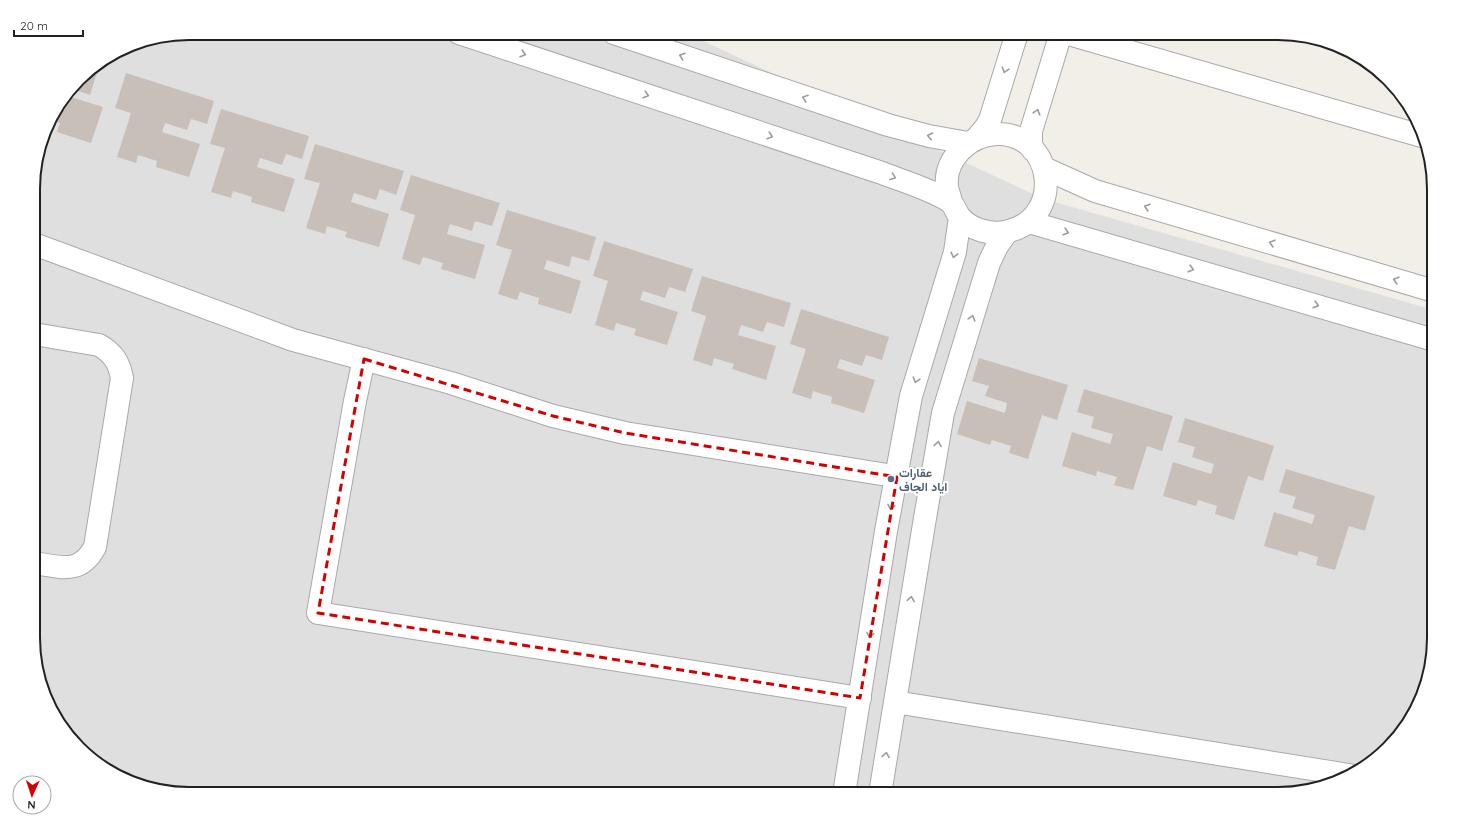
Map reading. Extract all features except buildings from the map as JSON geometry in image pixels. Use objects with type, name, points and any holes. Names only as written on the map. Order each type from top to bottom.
[{"type":"street","points":[[480,40],[879,172],[920,187],[955,209],[973,227],[990,232],[1007,232],[1029,222],[1038,211],[1044,199],[1046,184],[1031,137],[1033,124],[1059,40]]},
{"type":"street","points":[[635,40],[888,125],[929,136],[972,141],[988,135],[1000,134],[1012,136],[1024,142],[1039,159],[1095,191],[1427,289]]},
{"type":"street","points":[[845,787],[885,538],[911,396],[955,252],[955,209],[947,186],[949,170],[956,155],[986,127],[990,120],[1015,40]]},
{"type":"street","points":[[1089,40],[1417,135]]},
{"type":"street","points":[[1029,222],[1427,338]]},
{"type":"street","points":[[881,787],[943,413],[989,263],[997,246],[1007,232]]},
{"type":"street","points":[[40,246],[294,340],[451,383],[553,416],[625,433],[931,482]]},
{"type":"street","points":[[40,335],[99,345],[108,350],[116,358],[122,378],[96,547],[84,562],[76,566],[66,568],[40,564]]},
{"type":"street","points":[[364,359],[355,401],[318,613],[860,698]]},
{"type":"street","points":[[895,702],[1340,774]]},
{"type":"highlighted area","points":[[364,359],[553,416],[625,433],[897,477],[860,698],[318,613]]},
{"type":"shaded area","points":[[180,40],[701,40],[1044,199],[1427,308],[1426,657],[1416,695],[1402,721],[1376,750],[1361,762],[1344,772],[1316,782],[1287,787],[180,787],[151,782],[132,776],[106,762],[77,736],[65,721],[55,704],[45,676],[40,647],[41,170],[51,132],[65,106],[91,77],[106,65],[123,55],[151,45]]},
{"type":"place","name":"عقارات اياد الجاف","points":[[891,479]]}]
